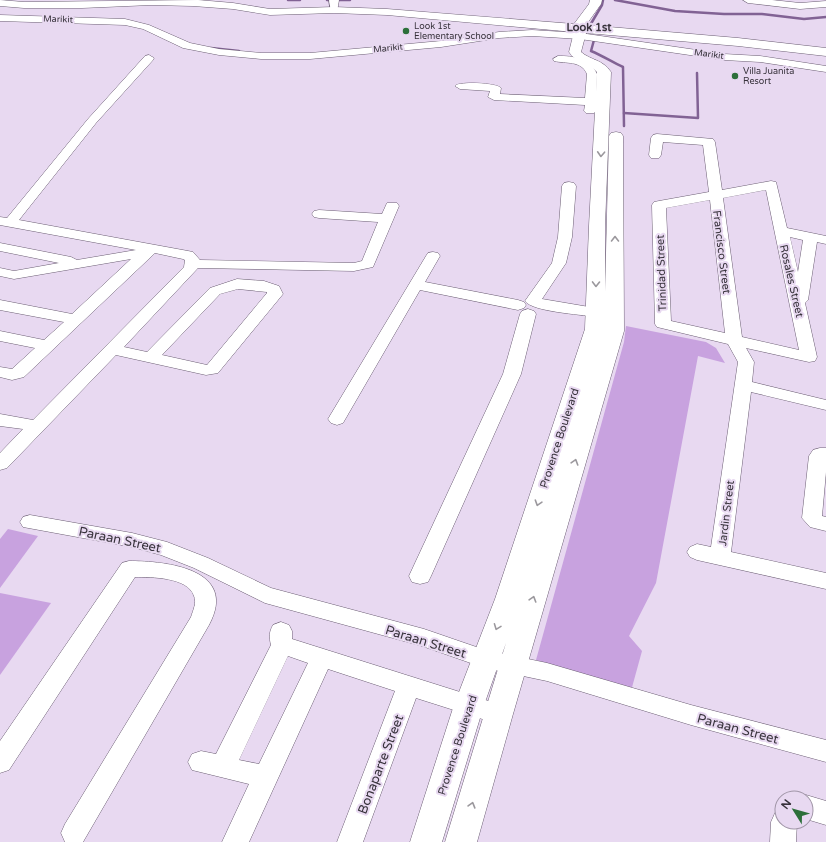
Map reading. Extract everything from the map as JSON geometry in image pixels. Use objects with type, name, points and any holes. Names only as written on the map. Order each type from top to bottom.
[{"type":"street","points":[[460,86],[471,89],[496,88],[494,97],[590,107],[592,74],[577,41],[596,0]]},
{"type":"street","points":[[748,0],[800,6],[826,4]]},
{"type":"street","points":[[0,4],[24,6],[186,2],[233,6],[270,12],[334,4],[577,41],[738,42],[826,52]]},
{"type":"street","name":"Marikit","points":[[0,18],[125,22],[146,27],[187,46],[219,52],[292,57],[441,44],[524,33],[577,41],[724,57],[760,59],[826,69]]},
{"type":"street","name":"Provence Boulevard","points":[[462,842],[513,666],[601,324],[597,226],[604,72],[577,41]]},
{"type":"street","points":[[0,464],[192,268],[194,264],[193,259],[188,255],[150,250],[6,222],[92,121],[149,58]]},
{"type":"street","name":"Francisco Street","points":[[655,151],[657,138],[709,142],[734,340],[746,362]]},
{"type":"street","name":"Rosales Street","points":[[715,195],[775,185],[781,231],[798,308],[815,359],[734,340]]},
{"type":"street","points":[[420,576],[512,374],[530,306],[559,263],[565,237],[569,186]]},
{"type":"street","name":"Trinidad Street","points":[[715,195],[659,205],[655,323],[734,340]]},
{"type":"street","points":[[194,264],[362,266],[368,264],[390,213],[320,214]]},
{"type":"street","points":[[781,231],[826,240]]},
{"type":"street","points":[[798,308],[811,237]]},
{"type":"street","points":[[0,247],[84,263]]},
{"type":"street","points":[[0,272],[14,275],[150,250]]},
{"type":"street","points":[[0,372],[12,375],[18,373],[150,250]]},
{"type":"street","points":[[337,419],[433,256]]},
{"type":"street","points":[[112,349],[150,358],[206,370],[212,369],[275,294],[274,289],[264,286],[237,284],[215,291],[150,358]]},
{"type":"street","points":[[416,285],[530,306],[601,324]]},
{"type":"street","points":[[0,305],[76,319]]},
{"type":"street","name":"Provence Boulevard","points":[[426,842],[469,705],[508,599],[601,324]]},
{"type":"street","points":[[0,336],[48,346]]},
{"type":"street","name":"Jardin Street","points":[[746,362],[720,557],[826,581]]},
{"type":"street","points":[[743,385],[826,405]]},
{"type":"street","points":[[0,420],[37,426]]},
{"type":"street","points":[[826,454],[820,454],[818,456],[812,518],[817,522],[826,524]]},
{"type":"street","name":"Paraan Street","points":[[30,522],[132,540],[167,549],[201,563],[265,595],[424,638],[485,659],[546,672],[704,719],[826,751]]},
{"type":"street","points":[[697,552],[720,557]]},
{"type":"street","points":[[0,762],[129,569],[159,570],[176,574],[192,580],[201,587],[206,595],[206,607],[201,619],[74,833]]},
{"type":"street","points":[[266,777],[212,764],[282,638],[322,658],[498,714]]},
{"type":"street","points":[[234,842],[322,658]]},
{"type":"street","name":"Bonaparte Street","points":[[350,842],[409,686]]},
{"type":"street","points":[[814,809],[826,813]]},
{"type":"street","points":[[782,842],[783,830]]},
{"type":"shaded area","points":[[626,326],[706,342],[716,348],[725,363],[698,356],[656,583],[629,636],[642,651],[631,691],[536,660],[624,342]]},
{"type":"shaded area","points":[[8,529],[38,536],[0,588],[0,539]]},
{"type":"shaded area","points":[[0,593],[51,603],[0,675]]},
{"type":"waterway","points":[[288,0],[300,0]]},
{"type":"waterway","points":[[327,0],[350,0]]},
{"type":"waterway","points":[[589,27],[602,5],[603,0]]},
{"type":"waterway","points":[[615,0],[675,11],[724,14],[762,14],[804,19],[826,17]]},
{"type":"waterway","points":[[594,40],[591,51],[623,67],[624,126]]},
{"type":"waterway","points":[[211,48],[239,51]]},
{"type":"waterway","points":[[624,113],[698,118],[697,73]]},
{"type":"place","name":"Look 1st Elementary School","points":[[406,31]]},
{"type":"place","name":"Villa Juanita Resort","points":[[735,76]]},
{"type":"district","name":"Look 1st","points":[[589,27]]}]
